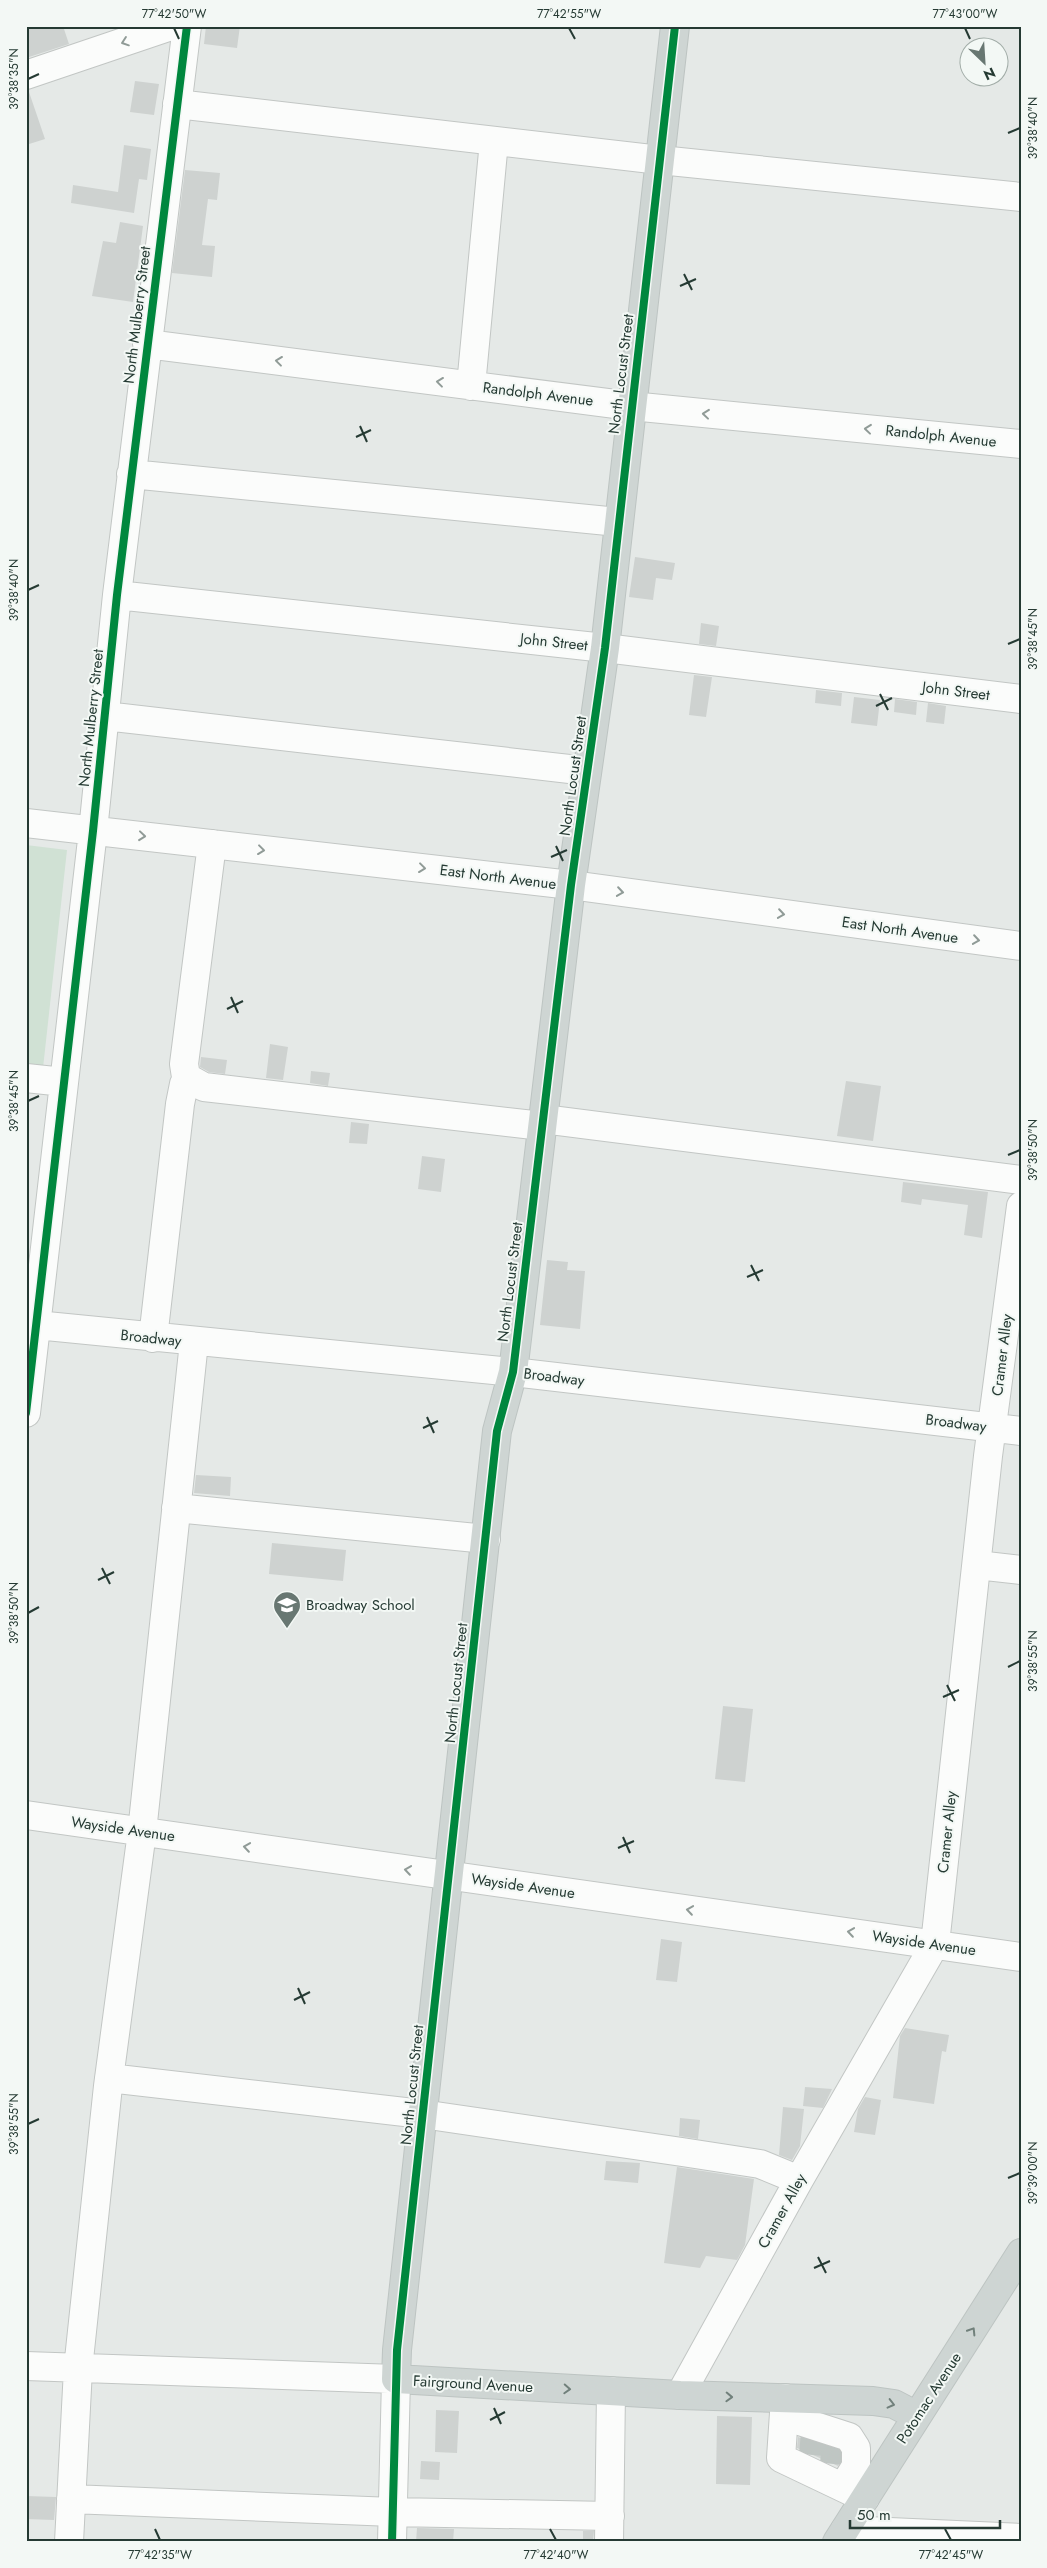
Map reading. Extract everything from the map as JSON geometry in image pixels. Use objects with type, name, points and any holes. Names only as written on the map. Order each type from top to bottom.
[{"type":"main road","name":"North Locust Street","points":[[396,2379],[396,2350],[450,1876],[497,1430],[513,1372],[571,885],[605,648],[675,26]]},
{"type":"main road","name":"Potomac Avenue","points":[[841,2536],[830,2459],[917,2416],[1021,2253]]},
{"type":"main road","name":"Fairground Avenue","points":[[396,2379],[680,2395],[785,2407],[894,2404],[917,2416]]},
{"type":"street","points":[[26,75],[171,26]]},
{"type":"street","name":"North Mulberry Street","points":[[26,1413],[31,1325],[64,1082],[146,344],[187,26]]},
{"type":"street","points":[[177,104],[660,160],[1021,197]]},
{"type":"street","points":[[471,386],[494,141]]},
{"type":"street","name":"Randolph Avenue","points":[[146,344],[631,406],[1021,444]]},
{"type":"street","points":[[132,474],[618,522]]},
{"type":"street","name":"John Street","points":[[117,595],[605,648],[1021,699]]},
{"type":"street","points":[[105,716],[587,771]]},
{"type":"street","name":"East North Avenue","points":[[26,823],[571,885],[1021,946]]},
{"type":"street","points":[[212,844],[184,1064],[188,1079],[204,1087],[543,1123],[1021,1180]]},
{"type":"street","points":[[26,1078],[64,1082]]},
{"type":"street","points":[[153,1338],[180,1104],[184,1084],[188,1079]]},
{"type":"street","name":"Cramer Alley","points":[[680,2395],[799,2180],[935,1944],[988,1456],[994,1428],[1021,1206]]},
{"type":"street","name":"Broadway","points":[[31,1325],[513,1372],[1021,1431]]},
{"type":"street","points":[[68,2542],[78,2369],[109,2078],[142,1832],[194,1342]]},
{"type":"street","points":[[176,1508],[486,1539]]},
{"type":"street","points":[[977,1564],[1021,1570]]},
{"type":"street","name":"Wayside Avenue","points":[[26,1815],[1021,1957]]},
{"type":"street","points":[[109,2078],[422,2114],[760,2164],[799,2180]]},
{"type":"street","name":"Fairground Avenue","points":[[26,2366],[396,2379]]},
{"type":"street","name":"North Locust Street","points":[[392,2542],[396,2379]]},
{"type":"street","points":[[71,2499],[393,2512],[610,2529],[611,2391]]},
{"type":"street","points":[[785,2407],[781,2458],[830,2459]]},
{"type":"street","points":[[785,2407],[830,2459]]},
{"type":"street","points":[[841,2536],[1021,2538]]},
{"type":"green space","points":[[26,845],[67,850],[43,1068],[26,1066]]},
{"type":"building","points":[[26,26],[63,26],[69,44],[26,58]]},
{"type":"building","points":[[206,26],[240,26],[237,48],[204,44]]},
{"type":"building","points":[[135,81],[159,84],[154,115],[130,112]]},
{"type":"building","points":[[26,92],[29,92],[45,139],[26,145]]},
{"type":"building","points":[[124,145],[151,149],[147,180],[139,179],[134,213],[71,203],[73,185],[118,192]]},
{"type":"building","points":[[185,170],[220,173],[217,200],[208,199],[202,245],[215,246],[212,277],[172,273]]},
{"type":"building","points":[[120,222],[143,226],[133,302],[92,296],[103,241],[116,243]]},
{"type":"building","points":[[635,557],[675,563],[672,580],[656,578],[653,600],[629,597]]},
{"type":"building","points":[[701,623],[719,626],[716,646],[699,644]]},
{"type":"building","points":[[694,675],[712,677],[706,717],[689,715]]},
{"type":"building","points":[[816,690],[842,693],[841,706],[815,703]]},
{"type":"building","points":[[854,697],[880,700],[877,726],[851,723]]},
{"type":"building","points":[[895,699],[917,702],[916,715],[894,712]]},
{"type":"building","points":[[928,703],[946,706],[944,724],[926,722]]},
{"type":"building","points":[[270,1044],[288,1047],[283,1080],[266,1078]]},
{"type":"building","points":[[201,1057],[227,1060],[225,1074],[209,1072],[200,1067]]},
{"type":"building","points":[[311,1071],[330,1073],[328,1086],[310,1083]]},
{"type":"building","points":[[846,1081],[881,1086],[873,1141],[837,1136]]},
{"type":"building","points":[[351,1122],[369,1124],[367,1144],[349,1143]]},
{"type":"building","points":[[422,1156],[445,1159],[441,1192],[418,1189]]},
{"type":"building","points":[[903,1182],[988,1192],[982,1238],[964,1235],[968,1205],[922,1199],[921,1205],[901,1202]]},
{"type":"building","points":[[547,1260],[568,1262],[567,1270],[585,1271],[580,1329],[540,1325]]},
{"type":"building","points":[[196,1475],[231,1477],[230,1496],[194,1493]]},
{"type":"building","points":[[272,1543],[346,1550],[343,1581],[269,1574]]},
{"type":"building","points":[[723,1706],[753,1709],[745,1782],[715,1779]]},
{"type":"building","points":[[661,1939],[682,1942],[677,1982],[656,1980]]},
{"type":"building","points":[[905,2028],[949,2035],[946,2052],[942,2051],[934,2104],[893,2098],[900,2036]]},
{"type":"building","points":[[805,2087],[832,2089],[823,2108],[803,2106]]},
{"type":"building","points":[[865,2097],[881,2100],[875,2135],[854,2132],[858,2109]]},
{"type":"building","points":[[783,2107],[804,2109],[800,2146],[792,2160],[779,2155]]},
{"type":"building","points":[[680,2118],[700,2120],[698,2139],[679,2136]]},
{"type":"building","points":[[606,2161],[640,2163],[638,2183],[604,2180]]},
{"type":"building","points":[[677,2167],[754,2179],[745,2245],[737,2260],[706,2256],[700,2268],[664,2263]]},
{"type":"building","points":[[436,2410],[459,2411],[457,2453],[435,2452]]},
{"type":"building","points":[[717,2416],[752,2417],[750,2485],[716,2484]]},
{"type":"building","points":[[798,2437],[839,2450],[840,2462],[838,2466],[797,2448]]},
{"type":"building","points":[[421,2461],[440,2462],[439,2480],[420,2479]]},
{"type":"building","points":[[26,2496],[56,2497],[54,2520],[26,2519]]},
{"type":"building","points":[[417,2528],[454,2529],[453,2542],[416,2542]]},
{"type":"building","points":[[583,2531],[594,2531],[593,2540],[583,2539]]},
{"type":"tunnel","points":[[813,2455],[815,2433]]},
{"type":"tunnel","points":[[834,2464],[836,2442]]},
{"type":"cycle path","points":[[26,1413],[93,831],[117,595],[187,26]]},
{"type":"cycle path","points":[[392,2542],[397,2350],[497,1431],[513,1372],[571,885],[605,648],[675,26]]},
{"type":"place","name":"Broadway School","points":[[287,1629]]}]
